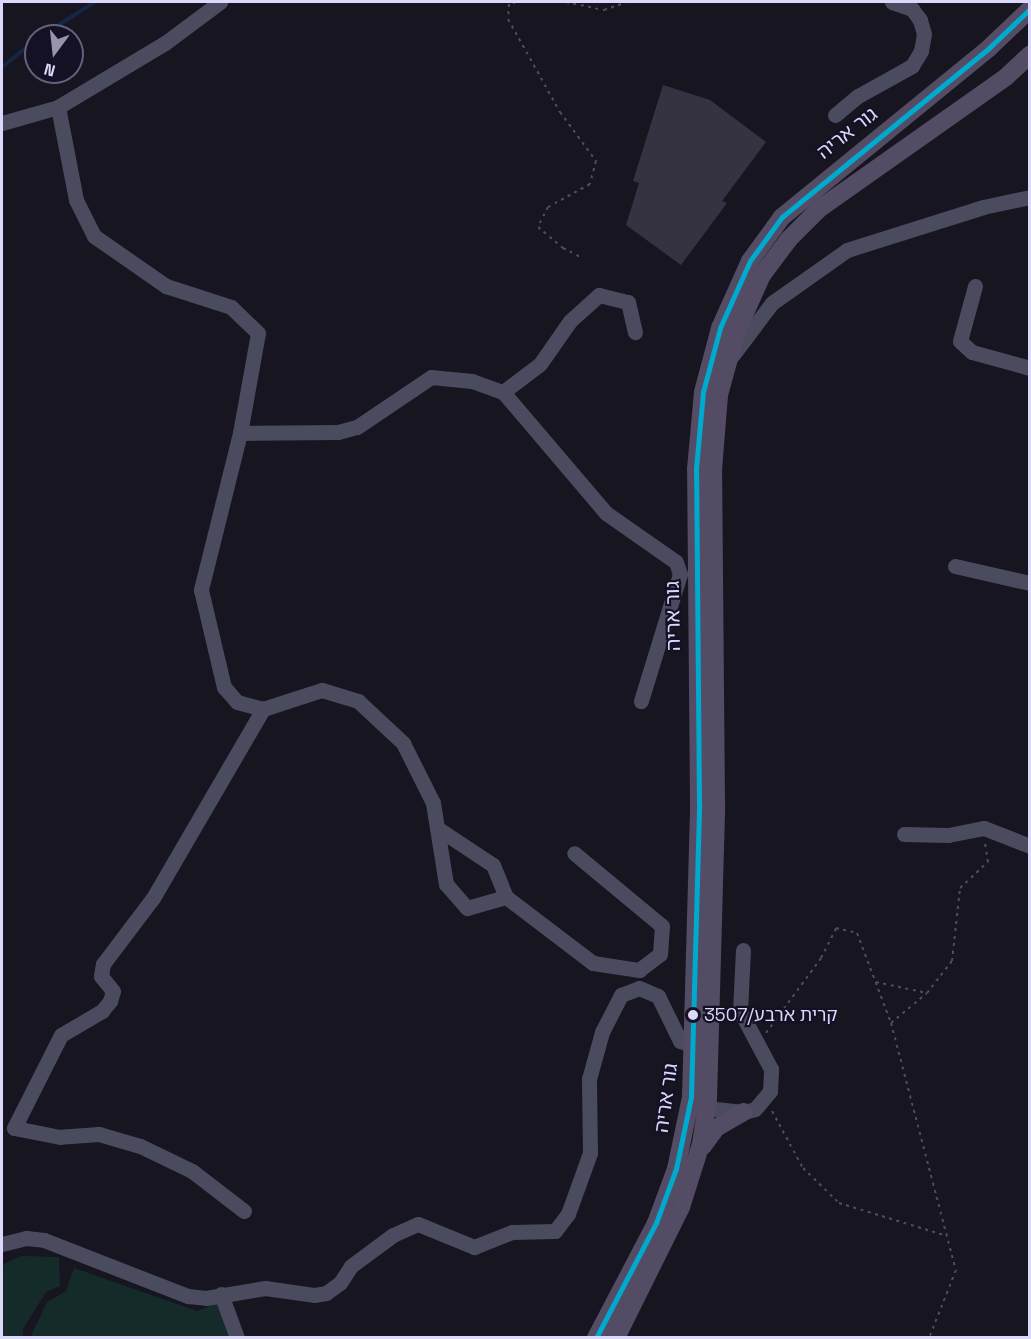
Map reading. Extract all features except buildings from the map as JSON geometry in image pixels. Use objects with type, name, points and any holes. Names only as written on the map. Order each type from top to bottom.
[{"type":"main road","name":"גור אריה","points":[[616,1338],[672,1230],[699,1152],[695,1046],[699,804],[696,469],[703,392],[720,328],[750,261],[782,217],[988,49],[1029,9]]},
{"type":"main road","name":"גור אריה","points":[[596,1338],[656,1223],[698,1107],[712,1047],[716,804],[713,470],[717,410],[727,363],[752,294],[802,225],[845,189],[1006,77],[1029,55]]},
{"type":"main road","points":[[699,1152],[716,1128],[744,1112]]},
{"type":"street","points":[[2,123],[58,107],[165,43],[220,2]]},
{"type":"street","points":[[835,115],[858,96],[912,66],[921,51],[924,34],[920,20],[912,9],[892,2]]},
{"type":"street","points":[[58,107],[76,200],[94,236],[166,286],[231,307],[258,333],[240,433],[201,590],[224,687],[237,702],[263,709],[322,690],[358,701],[404,743],[433,804],[446,884],[467,908],[506,897]]},
{"type":"street","points":[[727,363],[772,303],[847,250],[982,207],[1029,197]]},
{"type":"street","points":[[975,286],[960,341],[972,352],[1029,368]]},
{"type":"street","points":[[503,392],[540,364],[570,321],[598,295],[608,294],[628,302],[636,332]]},
{"type":"street","points":[[240,433],[338,432],[357,427],[431,377],[472,381],[503,392],[606,513],[676,562],[680,574],[641,701]]},
{"type":"street","points":[[955,566],[1029,583]]},
{"type":"street","points":[[244,1211],[192,1171],[141,1146],[99,1134],[60,1137],[14,1128],[61,1035],[102,1011],[110,1001],[113,991],[101,976],[103,964],[153,898],[263,709]]},
{"type":"street","points":[[437,828],[493,865],[506,897],[593,963],[639,970],[660,954],[662,926],[574,853]]},
{"type":"street","points":[[904,834],[948,836],[984,828],[1029,846]]},
{"type":"street","points":[[698,1107],[744,1112],[764,1101],[773,1079],[771,1069],[740,1011],[743,950]]},
{"type":"street","points":[[2,1244],[26,1238],[44,1240],[189,1296],[206,1298],[265,1288],[314,1295],[326,1293],[340,1283],[351,1266],[393,1235],[418,1224],[474,1247],[512,1232],[555,1232],[568,1214],[590,1153],[589,1078],[602,1032],[621,995],[639,988],[658,996],[672,1017],[680,1041],[695,1046]]},
{"type":"street","points":[[221,1294],[237,1338]]},
{"type":"path","points":[[516,2],[509,4],[508,19],[560,112],[596,161],[590,183],[548,207],[538,227],[563,248],[583,258]]},
{"type":"path","points":[[566,2],[604,10],[627,2]]},
{"type":"path","points":[[891,1023],[927,993],[952,962],[960,888],[988,862],[984,828]]},
{"type":"path","points":[[752,1036],[765,1035],[821,958],[836,928],[857,933],[891,1023],[956,1270],[928,1338]]},
{"type":"path","points":[[876,982],[927,993]]},
{"type":"path","points":[[764,1101],[803,1168],[839,1203],[947,1236]]},
{"type":"green space","points":[[21,1256],[59,1257],[60,1286],[46,1292],[23,1329],[23,1337],[2,1337],[2,1265]]},
{"type":"green space","points":[[74,1268],[197,1311],[218,1303],[229,1338],[30,1338],[47,1302],[66,1291]]},
{"type":"waterway","points":[[60,24],[95,2]]},
{"type":"waterway","points":[[2,67],[24,50]]},
{"type":"transit line","points":[[596,1338],[656,1223],[676,1169],[691,1097],[699,804],[696,469],[703,392],[720,328],[750,261],[782,217],[988,49],[1030,9]]},
{"type":"place","name":"קרית ארבע/3507","points":[[693,1015]]}]
